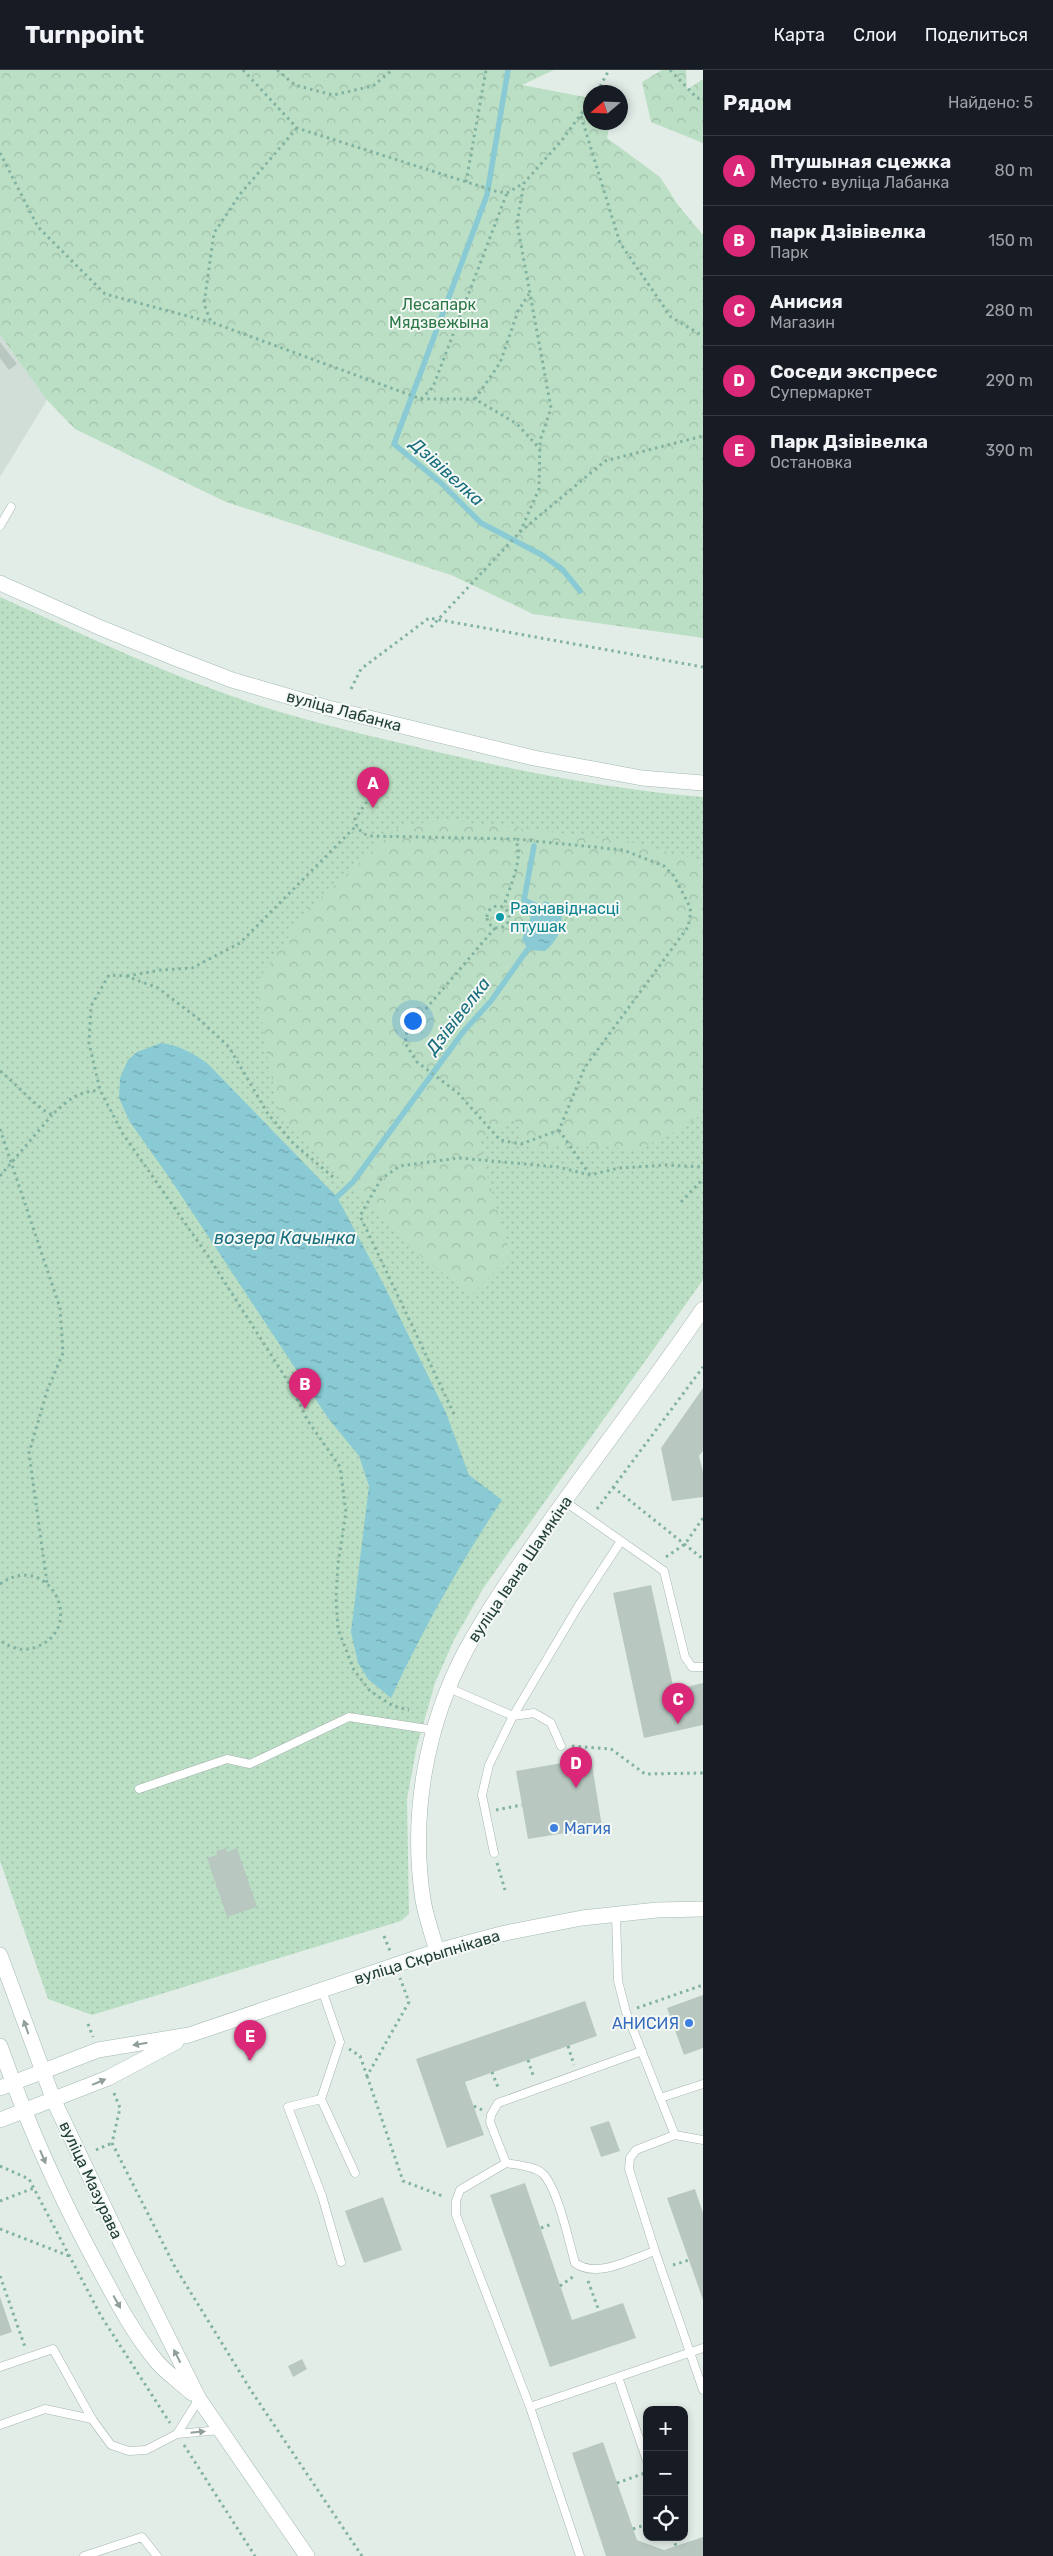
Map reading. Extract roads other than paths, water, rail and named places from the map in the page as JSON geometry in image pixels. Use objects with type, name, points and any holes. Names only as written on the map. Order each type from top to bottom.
[{"type":"main road","name":"вуліца Лабанка","points":[[0,583],[101,628],[208,671],[328,708],[534,758],[642,778],[703,783]]},
{"type":"main road","name":"вуліца Івана Шамякіна","points":[[437,1951],[423,1901],[419,1839],[423,1778],[434,1730],[449,1688],[465,1652],[498,1595],[703,1309]]},
{"type":"main road","name":"вуліца Скрыпнікава","points":[[0,2120],[54,2102],[108,2078],[188,2036],[437,1951],[505,1933],[582,1918],[703,1909]]},
{"type":"main road","name":"вуліца Мазурава","points":[[0,1955],[54,2102],[125,2251],[199,2399],[307,2556]]},
{"type":"main road","name":"вуліца Скрыпнікава","points":[[7,2086],[98,2050],[188,2036]]},
{"type":"main road","name":"вуліца Мазурава","points":[[0,2046],[7,2086],[24,2112],[82,2238],[126,2318],[158,2363],[199,2399]]},
{"type":"lane","points":[[0,526],[11,507]]},
{"type":"lane","points":[[564,1501],[664,1571],[670,1587],[684,1657],[692,1667],[703,1667]]},
{"type":"lane","points":[[494,1853],[482,1795],[489,1765],[513,1716],[579,1606],[621,1541]]},
{"type":"lane","points":[[449,1688],[513,1716],[534,1713],[550,1723],[561,1746]]},
{"type":"lane","points":[[140,1789],[227,1759],[250,1764],[349,1717],[434,1730]]},
{"type":"lane","points":[[616,1915],[618,1981],[626,2012],[674,2135]]},
{"type":"lane","points":[[322,1990],[340,2042],[321,2099],[355,2173]]},
{"type":"lane","points":[[506,2163],[490,2122],[490,2115],[498,2104],[642,2051]]},
{"type":"lane","points":[[660,2098],[703,2084]]},
{"type":"lane","points":[[321,2099],[288,2107],[322,2196],[341,2262]]},
{"type":"lane","points":[[703,2140],[674,2135],[636,2150],[630,2158],[629,2169],[703,2390]]},
{"type":"lane","points":[[580,2556],[530,2407],[456,2215],[456,2201],[460,2190],[506,2163],[527,2167],[542,2173],[552,2186],[575,2263],[584,2270],[597,2270],[655,2251]]},
{"type":"lane","points":[[530,2407],[703,2348]]},
{"type":"lane","points":[[0,2367],[53,2349],[92,2419],[111,2445],[129,2451],[146,2450],[177,2434],[220,2430]]},
{"type":"lane","points":[[618,2377],[644,2451]]},
{"type":"lane","points":[[177,2434],[199,2399]]},
{"type":"lane","points":[[0,2425],[45,2409],[92,2419]]},
{"type":"lane","points":[[84,2556],[142,2536],[157,2556]]},
{"type":"water","points":[[545,901],[561,908],[561,926],[554,942],[545,951],[529,950],[522,940],[532,913]]},
{"type":"water","name":"возера Качынка","points":[[161,1043],[186,1050],[208,1064],[337,1197],[386,1289],[446,1413],[469,1475],[502,1500],[471,1548],[443,1597],[391,1698],[368,1679],[358,1663],[351,1632],[369,1486],[359,1456],[328,1418],[171,1180],[130,1122],[119,1098],[120,1078],[128,1060],[137,1052]]},
{"type":"waterway","name":"Дзівівелка","points":[[508,70],[487,195],[394,444],[440,482],[481,523],[542,555],[562,569],[580,591]]},
{"type":"waterway","name":"Дзівівелка","points":[[534,846],[524,900],[544,910]]},
{"type":"waterway","name":"Дзівівелка","points":[[337,1197],[353,1182],[463,1032],[491,1001],[532,943]]},
{"type":"place","name":"Птушыная сцежка","points":[[373,808]]},
{"type":"place","name":"Разнавіднасці птушак","points":[[500,917]]},
{"type":"place","name":"парк Дзівівелка","points":[[305,1409]]},
{"type":"place","name":"Анисия","points":[[678,1724]]},
{"type":"place","name":"Соседи экспресс","points":[[576,1788]]},
{"type":"place","name":"Магия","points":[[554,1828]]},
{"type":"place","name":"АНИСИЯ","points":[[689,2023]]},
{"type":"place","name":"Парк Дзівівелка","points":[[250,2061]]},
{"type":"park label","name":"Лесапарк Мядзвежына","points":[[439,313]]}]
